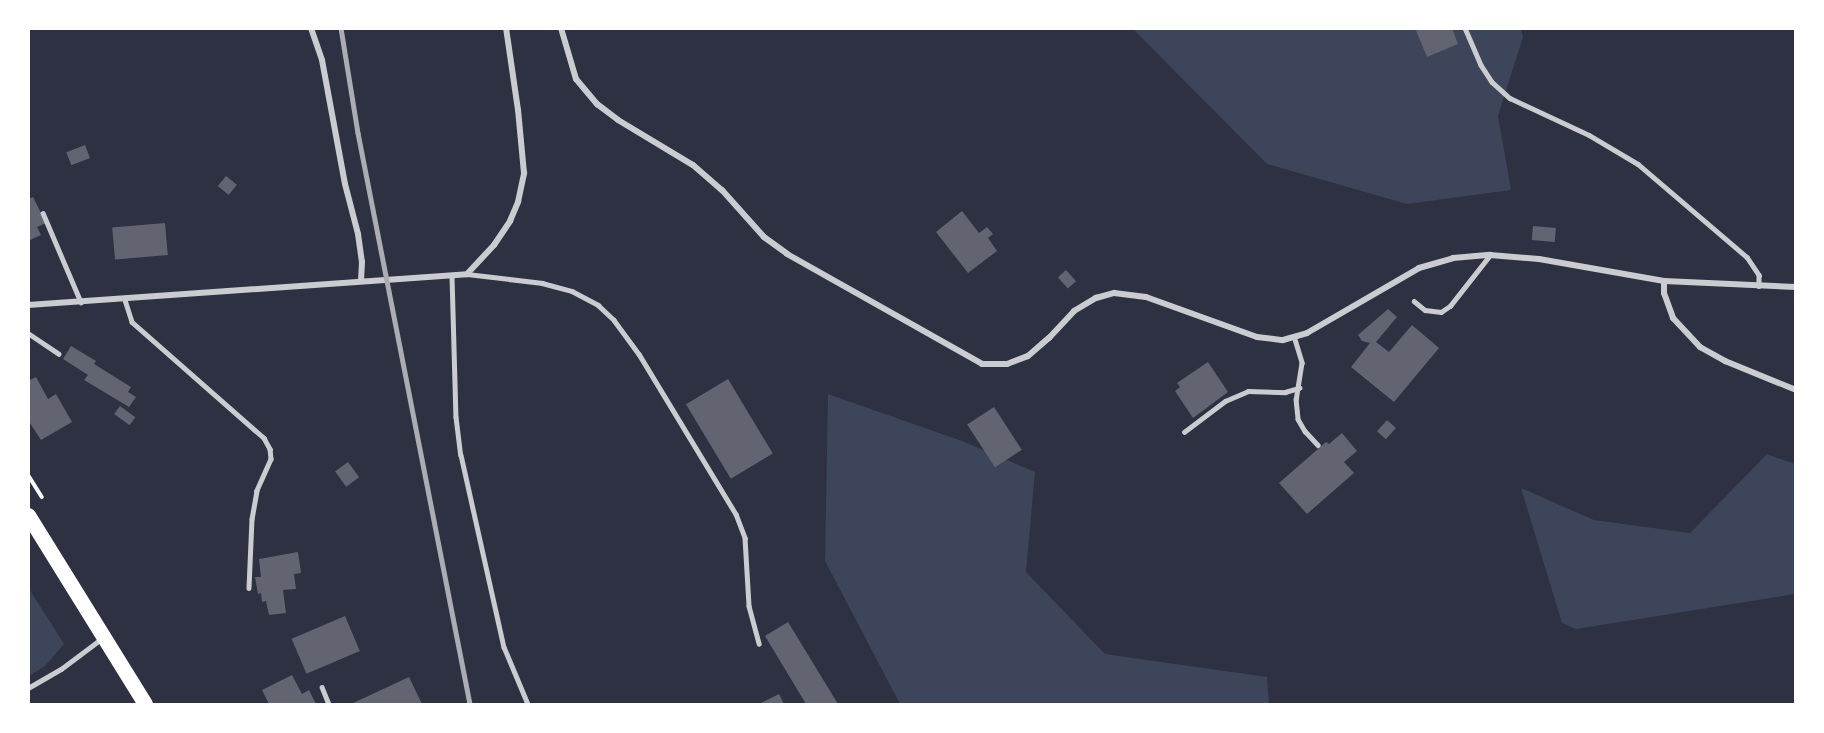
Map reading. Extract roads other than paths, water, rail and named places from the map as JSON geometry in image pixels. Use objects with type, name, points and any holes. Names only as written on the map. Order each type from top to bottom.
[{"type":"main road","points":[[28,515],[145,705]]},
{"type":"street","points":[[311,28],[322,60],[345,184],[358,234],[362,262],[361,281]]},
{"type":"street","points":[[28,305],[126,300],[467,274],[494,245],[510,222],[518,202],[524,173],[518,110],[506,28]]},
{"type":"street","points":[[561,28],[576,79],[597,104],[618,120],[693,165],[722,190],[764,237],[787,254],[982,364],[1007,364],[1028,356],[1049,338],[1074,311],[1096,298],[1114,293],[1146,297],[1257,338],[1282,340],[1330,320],[1419,268],[1453,258],[1490,255],[1539,259],[1664,281],[1796,287]]},
{"type":"street","points":[[1664,281],[1664,293],[1673,318],[1700,347],[1725,361],[1796,390]]},
{"type":"lane","points":[[1465,28],[1481,65],[1492,82],[1510,98],[1589,135],[1638,164],[1747,256],[1759,275],[1759,286]]},
{"type":"lane","points":[[43,213],[81,303]]},
{"type":"lane","points":[[1414,302],[1425,310],[1442,312],[1450,306],[1490,255]]},
{"type":"lane","points":[[467,274],[542,283],[572,291],[598,305],[614,320],[639,354],[736,514],[745,538],[749,606],[759,644]]},
{"type":"lane","points":[[452,276],[456,417],[461,455],[504,647],[528,705]]},
{"type":"lane","points":[[126,300],[132,322],[264,438],[270,449],[271,459],[257,491],[252,519],[249,588]]},
{"type":"lane","points":[[28,333],[59,354]]},
{"type":"lane","points":[[1294,336],[1302,363],[1298,419],[1305,431],[1318,444]]},
{"type":"lane","points":[[1184,432],[1226,401],[1248,391],[1285,392],[1299,388]]},
{"type":"lane","points":[[28,688],[61,669],[103,637]]},
{"type":"lane","points":[[322,687],[329,705]]},
{"type":"railway","points":[[341,28],[358,133],[470,704]]}]
